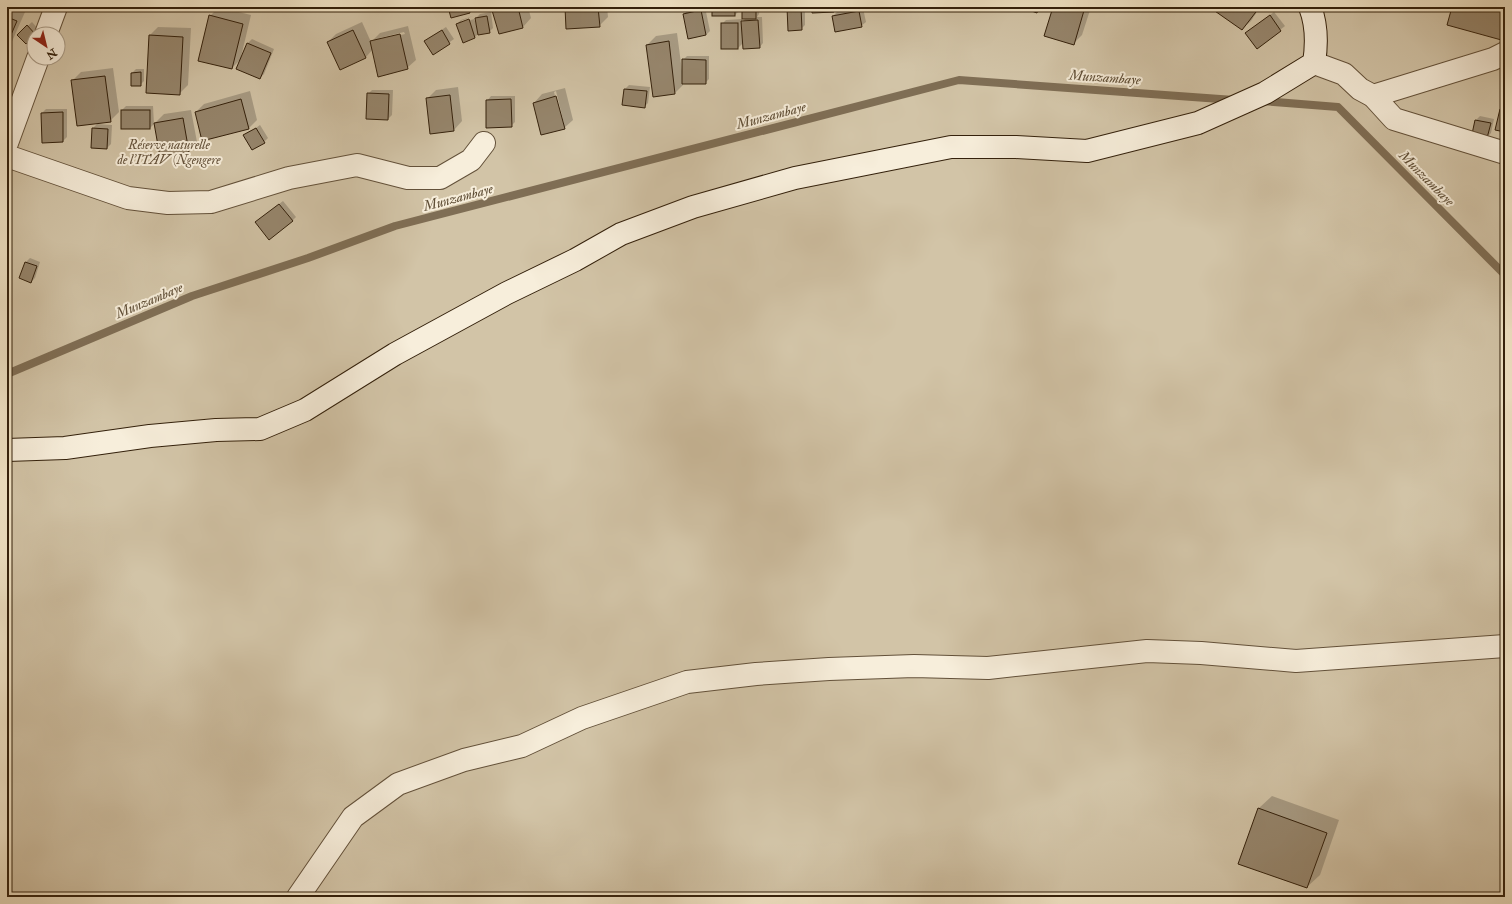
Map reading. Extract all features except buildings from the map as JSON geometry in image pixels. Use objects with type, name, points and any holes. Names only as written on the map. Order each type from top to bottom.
[{"type":"street","points":[[49,26],[56,7]]},
{"type":"street","points":[[7,450],[65,448],[150,436],[209,431],[260,429],[305,410],[402,351],[507,293],[575,260],[621,234],[693,207],[795,178],[951,147],[1016,147],[1087,151],[1198,123],[1265,93],[1314,63],[1317,47],[1313,17],[1310,7]]},
{"type":"street","points":[[1373,96],[1493,59],[1505,53]]},
{"type":"street","points":[[1314,63],[1344,74],[1360,89],[1373,96],[1394,119],[1505,153]]},
{"type":"street","points":[[7,143],[35,66]]},
{"type":"street","points":[[7,156],[128,198],[168,203],[211,202],[289,178],[357,165],[408,178],[440,178],[471,160],[484,143]]},
{"type":"street","points":[[298,897],[353,817],[398,784],[464,760],[522,746],[582,718],[687,682],[829,668],[914,666],[988,668],[1147,651],[1201,653],[1296,661],[1505,646]]},
{"type":"green space","name":"Réserve naturelle de l'ITAV (Ngengere","points":[[7,7],[1505,7],[1505,897],[7,897]]},
{"type":"waterway","name":"Munzambaye","points":[[7,374],[192,296],[308,258],[395,226],[959,80],[1234,100]]},
{"type":"waterway","name":"Munzambaye","points":[[1262,101],[1338,107],[1505,275]]}]
